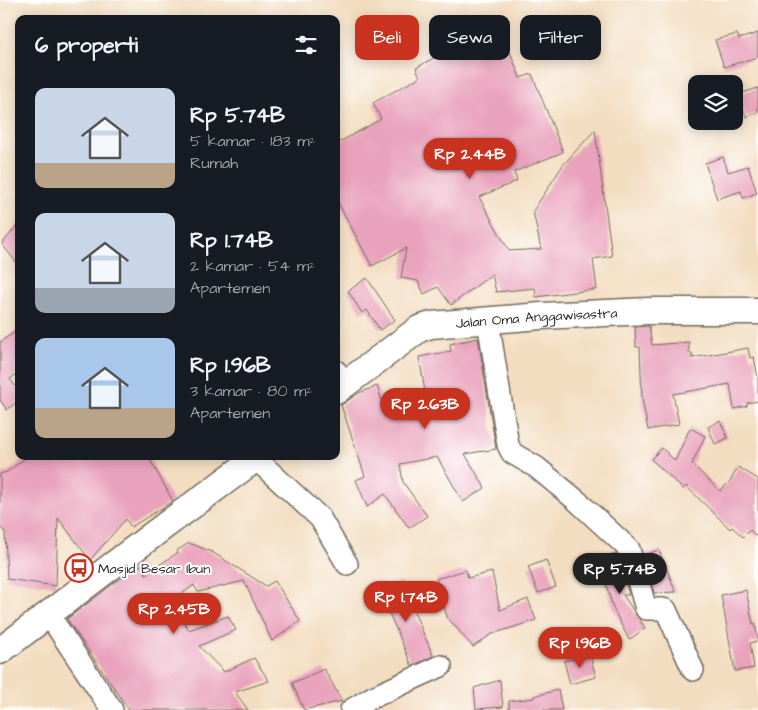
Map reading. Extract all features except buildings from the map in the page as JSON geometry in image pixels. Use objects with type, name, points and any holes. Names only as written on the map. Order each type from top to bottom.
[{"type":"main road","name":"Jalan Oma Anggawisastra","points":[[340,380],[419,329],[431,326],[541,316],[648,312],[758,311]]},
{"type":"main road","points":[[0,651],[254,460]]},
{"type":"street","points":[[488,321],[508,445],[512,453],[536,467],[576,500],[629,549],[646,609],[666,610],[693,670]]},
{"type":"street","points":[[259,460],[320,518],[347,564]]},
{"type":"street","points":[[49,615],[112,710]]},
{"type":"street","points":[[352,710],[371,698],[440,666]]},
{"type":"place","name":"Masjid Besar Ibun","points":[[79,568]]}]
